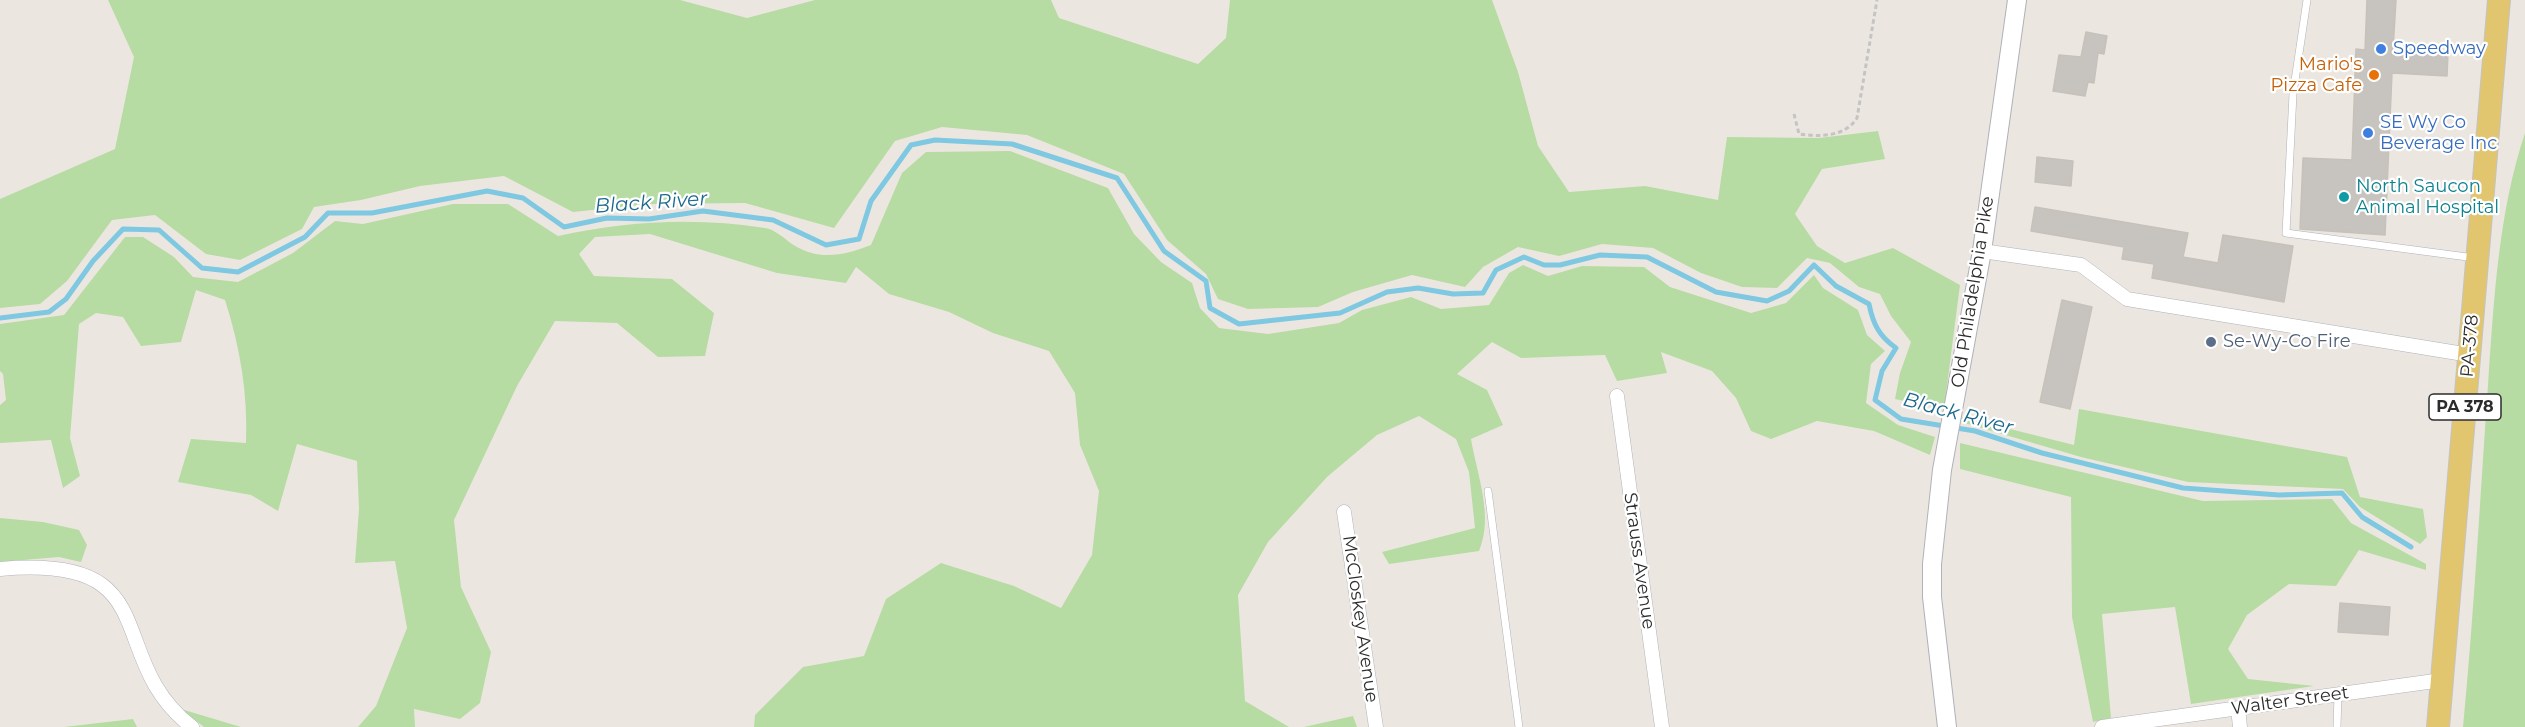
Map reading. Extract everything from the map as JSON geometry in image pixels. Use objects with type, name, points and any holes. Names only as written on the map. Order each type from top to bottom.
[{"type":"main road","name":"PA-378","points":[[2438,727],[2499,0]]},
{"type":"street","name":"Old Philadelphia Pike","points":[[1947,727],[1932,597],[1932,564],[1947,438],[1982,251],[2017,0]]},
{"type":"street","points":[[1982,251],[2081,265],[2127,299],[2470,355]]},
{"type":"street","name":"Strauss Avenue","points":[[1617,396],[1662,727]]},
{"type":"street","name":"McCloskey Avenue","points":[[1344,512],[1376,727]]},
{"type":"street","points":[[0,569],[55,567],[88,576],[110,590],[123,606],[159,695],[175,714],[192,727]]},
{"type":"street","name":"Walter Street","points":[[2102,727],[2442,680]]},
{"type":"street","points":[[2238,708],[2240,727]]},
{"type":"lane","points":[[2307,0],[2293,94],[2286,233],[2338,242],[2478,258]]},
{"type":"lane","points":[[1488,491],[1519,727]]},
{"type":"lane","points":[[2337,727],[2338,694]]},
{"type":"path","points":[[1794,114],[1798,134],[1833,134],[1851,128],[1857,118],[1877,0]]},
{"type":"green space","points":[[108,0],[680,0],[747,18],[815,0],[1051,0],[1059,18],[1198,64],[1226,38],[1230,0],[1492,0],[1518,72],[1538,146],[1569,192],[1645,186],[1718,200],[1727,137],[1819,138],[1878,131],[1885,159],[1822,169],[1795,214],[1817,246],[1845,263],[1893,248],[1960,285],[1944,409],[1895,399],[1900,373],[1911,342],[1891,316],[1880,294],[1859,287],[1830,263],[1807,258],[1777,288],[1742,287],[1701,273],[1653,248],[1602,244],[1559,256],[1518,247],[1483,267],[1465,287],[1412,275],[1353,292],[1318,307],[1248,309],[1218,299],[1206,274],[1167,240],[1124,174],[1027,135],[942,127],[895,141],[834,228],[745,203],[649,204],[573,212],[504,176],[420,186],[361,200],[314,207],[302,229],[240,260],[206,254],[155,215],[112,220],[67,281],[40,304],[0,308],[0,199],[115,149],[134,57]]},
{"type":"green space","points":[[2525,133],[2525,727],[2463,727],[2495,289],[2503,226]]},
{"type":"green space","points":[[1010,151],[1108,188],[1134,234],[1161,262],[1192,283],[1200,308],[1219,328],[1268,334],[1339,323],[1362,310],[1411,297],[1441,309],[1489,305],[1509,273],[1523,265],[1548,276],[1582,266],[1644,267],[1670,287],[1751,313],[1786,303],[1814,275],[1823,288],[1858,310],[1867,335],[1885,351],[1871,364],[1866,403],[1898,425],[1935,437],[1930,455],[1874,431],[1817,421],[1771,439],[1751,431],[1736,398],[1712,371],[1661,352],[1667,373],[1617,381],[1605,355],[1521,358],[1492,342],[1457,374],[1487,390],[1503,425],[1471,439],[1485,510],[1483,538],[1479,551],[1389,564],[1382,552],[1475,528],[1469,472],[1456,439],[1419,416],[1377,435],[1327,477],[1268,542],[1238,595],[1245,701],[1289,727],[754,727],[755,715],[803,667],[864,656],[886,599],[941,563],[1014,586],[1061,608],[1092,555],[1099,491],[1080,445],[1075,393],[1049,351],[993,333],[949,312],[889,294],[856,267],[846,283],[777,273],[650,234],[595,237],[579,254],[594,276],[672,279],[714,313],[705,356],[658,357],[617,323],[555,321],[517,386],[454,520],[461,587],[491,652],[480,703],[460,719],[414,709],[415,727],[358,727],[376,706],[407,628],[395,561],[355,563],[359,509],[357,461],[297,444],[278,511],[251,495],[178,482],[191,439],[246,443],[246,406],[242,370],[225,300],[196,290],[181,342],[141,346],[123,317],[96,313],[79,324],[70,438],[80,476],[63,488],[51,440],[0,443],[0,405],[6,400],[3,374],[0,371],[0,324],[64,315],[125,237],[143,237],[174,257],[193,277],[238,282],[293,253],[335,221],[363,224],[453,204],[508,204],[558,236],[635,224],[713,222],[768,229],[811,253],[831,255],[871,245],[902,173],[926,152]]},
{"type":"green space","points":[[2079,409],[2347,457],[2360,497],[2423,509],[2427,537],[2420,544],[2360,507],[2343,489],[2188,482],[2081,457],[1961,422],[1962,417],[2074,445]]},
{"type":"green space","points":[[1960,443],[2203,501],[2332,499],[2351,523],[2426,564],[2426,570],[2359,550],[2336,586],[2289,584],[2247,615],[2228,649],[2248,679],[2314,686],[2191,704],[2175,607],[2102,614],[2111,718],[2093,722],[2072,617],[2071,497],[1960,469]]},
{"type":"green space","points":[[0,518],[43,522],[79,530],[87,545],[81,562],[59,557],[0,562]]},
{"type":"green space","points":[[181,709],[241,727],[204,727]]},
{"type":"green space","points":[[1353,716],[1357,727],[1304,727]]},
{"type":"green space","points":[[133,719],[137,727],[64,727]]},
{"type":"building","points":[[2367,0],[2396,0],[2393,50],[2448,53],[2447,76],[2392,73],[2385,235],[2300,229],[2303,158],[2352,160],[2356,49],[2365,50]]},
{"type":"building","points":[[2086,32],[2107,36],[2104,54],[2098,53],[2094,83],[2088,82],[2085,96],[2053,91],[2059,55],[2081,57]]},
{"type":"building","points":[[2037,157],[2073,161],[2071,186],[2035,182]]},
{"type":"building","points":[[2035,207],[2188,233],[2183,257],[2218,263],[2223,235],[2293,246],[2284,302],[2152,278],[2154,264],[2122,259],[2124,247],[2031,231]]},
{"type":"building","points":[[2062,300],[2092,307],[2070,409],[2040,402]]},
{"type":"building","points":[[2340,603],[2390,607],[2388,635],[2338,632]]},
{"type":"waterway","name":"Black River","points":[[0,318],[49,312],[66,299],[93,261],[123,229],[159,230],[202,268],[238,272],[305,237],[328,213],[372,213],[487,191],[523,198],[564,227],[607,218],[649,219],[703,211],[773,220],[826,245],[859,239],[871,201],[911,145],[935,140],[1012,144],[1117,178],[1164,251],[1206,281],[1210,308],[1239,324],[1340,313],[1387,292],[1418,288],[1453,294],[1483,293],[1496,270],[1524,257],[1544,265],[1560,265],[1600,255],[1647,257],[1716,292],[1767,301],[1789,291],[1814,265],[1836,286],[1869,304],[1878,329],[1896,348],[1882,371],[1875,400],[1901,419],[1975,431],[2042,453],[2183,488],[2279,495],[2342,493],[2362,517],[2411,547]]},
{"type":"place","name":"Speedway","points":[[2381,49]]},
{"type":"place","name":"Mario's Pizza Cafe","points":[[2374,75]]},
{"type":"place","name":"SE Wy Co Beverage Inc","points":[[2368,133]]},
{"type":"place","name":"North Saucon Animal Hospital","points":[[2344,197]]},
{"type":"place","name":"Se-Wy-Co Fire","points":[[2211,342]]}]
